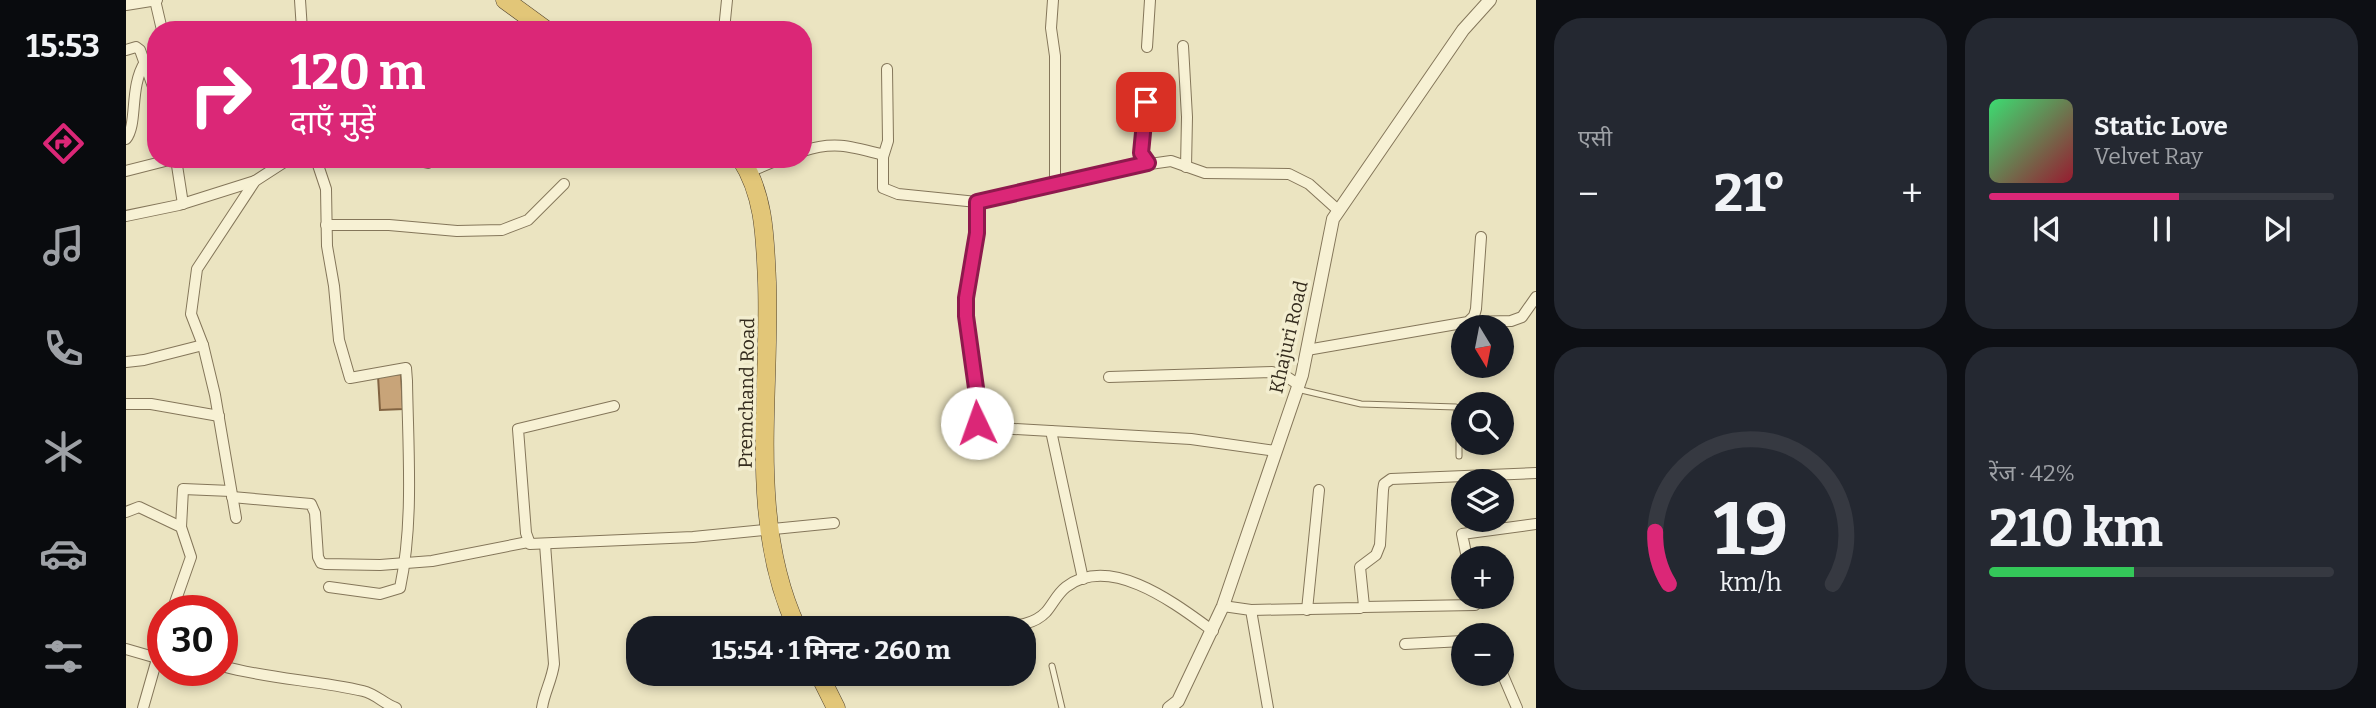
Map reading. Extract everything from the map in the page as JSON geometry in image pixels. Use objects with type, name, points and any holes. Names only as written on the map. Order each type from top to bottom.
[{"type":"highway","points":[[489,0],[516,21]]},
{"type":"highway","points":[[505,0],[534,21]]},
{"type":"highway","name":"Premchand Road","points":[[752,168],[765,238],[768,317],[766,484],[775,528],[782,589],[794,616]]},
{"type":"highway","points":[[829,686],[836,708]]},
{"type":"street","points":[[126,5],[156,0],[160,21]]},
{"type":"street","points":[[300,0],[301,21]]},
{"type":"street","points":[[725,21],[727,0]]},
{"type":"street","points":[[1053,0],[1051,27],[1055,56],[1055,186]]},
{"type":"street","points":[[1147,47],[1150,0]]},
{"type":"street","name":"Khajuri Road","points":[[1169,708],[1178,701],[1213,631],[1298,387],[1333,219],[1463,30],[1490,0]]},
{"type":"street","points":[[1183,46],[1187,117],[1186,167]]},
{"type":"street","points":[[126,50],[138,48],[147,68]]},
{"type":"street","points":[[126,139],[132,128],[136,80],[145,62]]},
{"type":"street","points":[[887,69],[888,141],[883,157],[882,184],[885,190],[898,194],[977,202],[1148,163],[1171,162],[1196,172],[1214,174],[1289,174],[1309,184],[1339,211]]},
{"type":"street","points":[[1146,102],[1141,153],[1148,163]]},
{"type":"street","points":[[812,148],[827,144],[845,145],[883,157]]},
{"type":"street","points":[[126,171],[147,166]]},
{"type":"street","points":[[176,168],[183,204]]},
{"type":"street","points":[[126,216],[183,204],[255,181],[275,168]]},
{"type":"street","points":[[319,168],[326,189],[327,246],[339,340],[349,378],[406,368],[408,472],[405,563],[400,589],[380,594],[329,587]]},
{"type":"street","points":[[236,518],[219,416],[203,345],[191,314],[197,269],[255,181]]},
{"type":"street","points":[[326,225],[389,225],[457,231],[502,230],[528,220],[564,184]]},
{"type":"street","points":[[977,202],[977,233],[966,298],[966,316],[976,388],[977,423],[983,428],[1191,439],[1276,451]]},
{"type":"street","points":[[1474,315],[1481,237]]},
{"type":"street","points":[[1514,320],[1522,317],[1536,297]]},
{"type":"street","points":[[1307,350],[1451,325]]},
{"type":"street","points":[[126,362],[203,345]]},
{"type":"street","points":[[1109,377],[1272,372],[1287,377],[1298,387]]},
{"type":"street","points":[[126,404],[150,404],[219,416]]},
{"type":"street","points":[[528,542],[518,429],[614,406]]},
{"type":"street","points":[[1051,431],[1083,579]]},
{"type":"street","points":[[1363,607],[1366,603],[1361,565],[1376,555],[1380,545],[1387,481],[1396,478],[1536,473]]},
{"type":"street","points":[[178,595],[191,557],[181,527],[183,489],[311,504],[315,513],[317,553],[321,563],[380,565],[432,561],[528,542],[545,544],[693,537],[834,523]]},
{"type":"street","points":[[1307,610],[1319,490]]},
{"type":"street","points":[[126,512],[139,507],[181,527]]},
{"type":"street","points":[[1464,546],[1462,534],[1536,524]]},
{"type":"street","points":[[542,708],[553,676],[554,664],[545,544]]},
{"type":"street","points":[[1036,620],[1069,585],[1083,579],[1108,576],[1139,585],[1179,606],[1213,631]]},
{"type":"street","points":[[1223,606],[1251,610],[1307,610],[1451,605]]},
{"type":"street","points":[[1251,610],[1268,708]]},
{"type":"street","points":[[1405,644],[1451,642]]},
{"type":"street","points":[[126,649],[147,655]]},
{"type":"street","points":[[238,671],[366,692],[389,707]]},
{"type":"street","points":[[143,708],[149,686]]},
{"type":"street","points":[[1508,686],[1517,708]]},
{"type":"lane","points":[[1298,387],[1361,404],[1456,407],[1459,416],[1459,456]]},
{"type":"lane","points":[[1052,666],[1062,708]]},
{"type":"building","points":[[401,374],[403,409],[380,410],[378,376]]},
{"type":"route","points":[[977,423],[976,388],[966,316],[969,275],[976,247],[977,202],[1148,163],[1141,153],[1146,102]]}]
